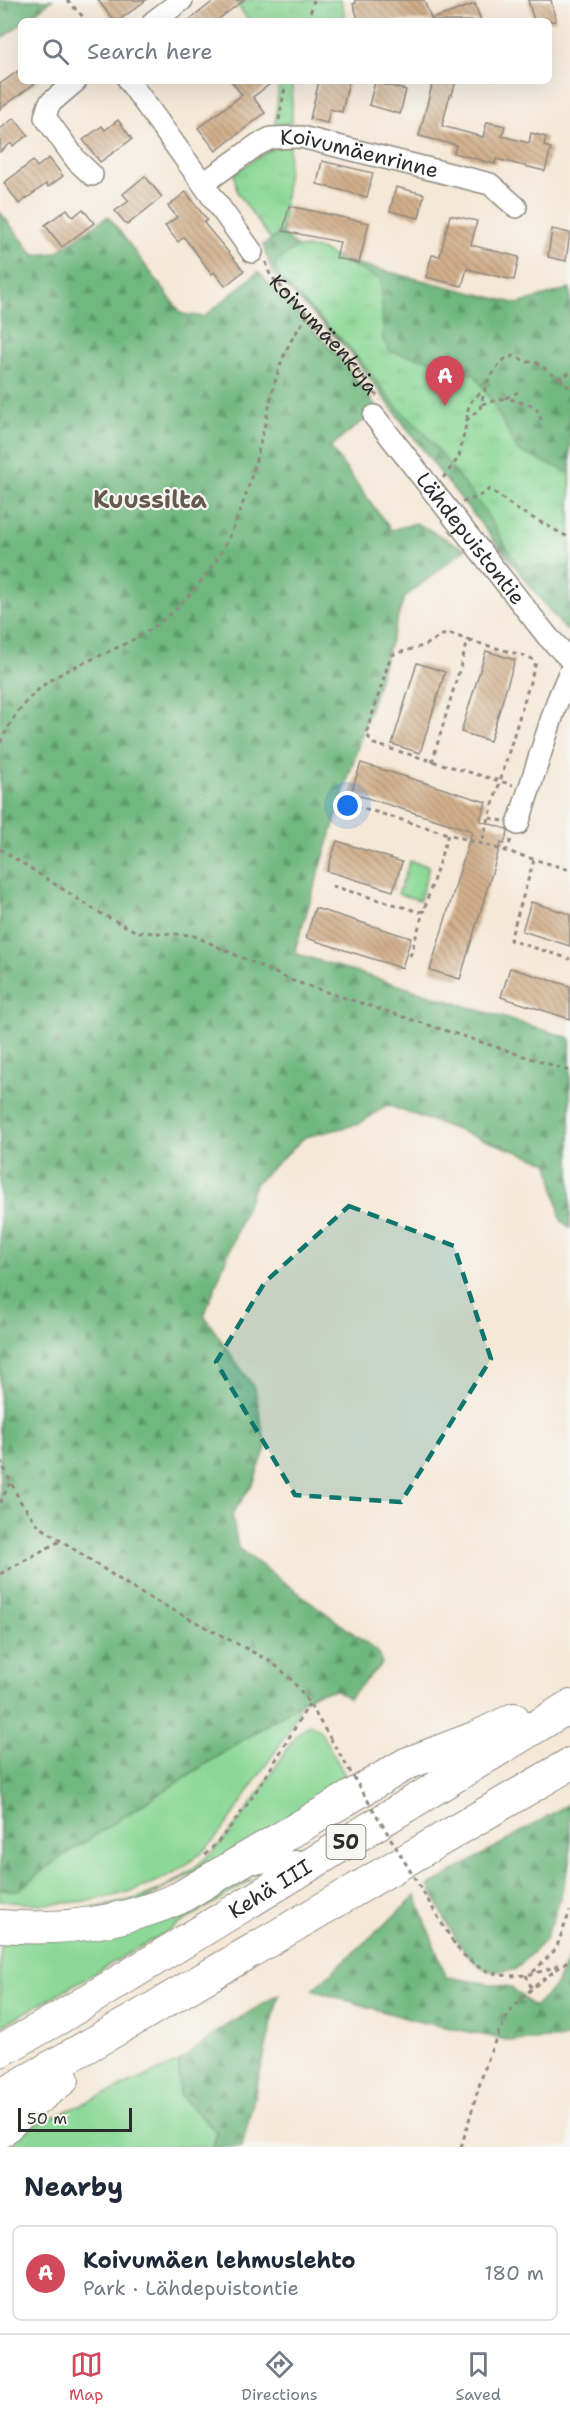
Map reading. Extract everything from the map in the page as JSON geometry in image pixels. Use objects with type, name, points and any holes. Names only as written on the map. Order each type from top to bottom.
[{"type":"highway","points":[[0,1926],[48,1928],[73,1926],[129,1916],[179,1898],[406,1764],[477,1737],[531,1711],[570,1687]]},
{"type":"highway","name":"Kehä III","points":[[0,2051],[59,2018],[570,1706]]},
{"type":"highway","name":"Kehä III","points":[[0,2096],[570,1764]]},
{"type":"highway","points":[[0,2036],[51,2008],[122,1979]]},
{"type":"highway","points":[[0,2132],[29,2105],[135,2019]]},
{"type":"street","points":[[158,18],[182,0]]},
{"type":"street","points":[[72,84],[48,104],[45,117],[77,161],[92,176]]},
{"type":"street","points":[[131,84],[251,250]]},
{"type":"street","name":"Koivumäenrinne","points":[[204,183],[258,145],[277,136],[314,139],[490,184],[516,207]]},
{"type":"street","name":"Lähdepuistontie","points":[[377,408],[548,637],[570,659]]},
{"type":"street","points":[[518,824],[556,702],[570,671]]},
{"type":"street","points":[[239,1863],[315,1861]]},
{"type":"path","points":[[67,0],[84,18]]},
{"type":"path","points":[[309,18],[314,0]]},
{"type":"path","points":[[277,136],[286,84]]},
{"type":"path","name":"Koivumäenkuja","points":[[251,250],[262,252],[270,275],[345,354],[377,408]]},
{"type":"path","points":[[0,743],[15,714],[36,690],[58,673],[108,652],[145,633],[171,613],[205,576],[222,553],[237,517],[263,433],[277,374],[294,335],[308,315]]},
{"type":"path","points":[[482,404],[484,390],[492,373],[511,356],[534,362],[553,376],[561,378],[570,373]]},
{"type":"path","points":[[561,378],[563,384],[570,387]]},
{"type":"path","points":[[441,481],[459,457],[469,405],[474,396],[484,390]]},
{"type":"path","points":[[467,420],[482,404],[506,398],[518,392]]},
{"type":"path","points":[[506,398],[534,406],[541,420]]},
{"type":"path","points":[[458,502],[468,501],[490,489],[518,510],[570,538]]},
{"type":"path","points":[[481,844],[501,782],[536,662],[529,657],[451,634],[442,635],[426,645],[391,655],[366,734],[374,744],[432,762],[501,782],[529,790]]},
{"type":"path","points":[[432,762],[464,649],[472,641]]},
{"type":"path","points":[[356,806],[570,870]]},
{"type":"path","points":[[506,851],[518,824]]},
{"type":"path","points":[[410,956],[448,834]]},
{"type":"path","points":[[0,850],[100,913],[137,932],[192,936],[292,981],[570,1071]]},
{"type":"path","points":[[534,860],[510,940],[570,959]]},
{"type":"path","points":[[332,886],[420,912],[424,910]]},
{"type":"path","points":[[0,1460],[20,1501],[39,1526],[137,1591],[268,1660],[290,1676],[465,1958],[479,1968],[509,1976],[526,1975],[569,1959]]},
{"type":"path","points":[[0,1503],[11,1481]]},
{"type":"path","points":[[0,1574],[60,1541]]},
{"type":"path","points":[[202,1858],[238,1816],[309,1704]]},
{"type":"path","points":[[532,1973],[556,1949],[570,1911]]},
{"type":"path","points":[[461,2147],[500,2031],[512,2010],[532,1989],[569,1959]]},
{"type":"path","points":[[526,1975],[532,1989]]},
{"type":"highlighted area","points":[[349,1206],[454,1246],[491,1359],[401,1502],[295,1495],[216,1362],[265,1282]]},
{"type":"green space","points":[[0,0],[52,0],[28,18],[18,18],[18,26],[0,40]]},
{"type":"green space","points":[[234,0],[341,0],[345,18],[247,18]]},
{"type":"green space","points":[[279,84],[292,84],[292,123],[275,125]]},
{"type":"green space","points":[[290,144],[282,233],[271,240],[237,192],[234,174],[267,152]]},
{"type":"green space","points":[[0,212],[34,255],[56,253],[108,216],[182,314],[204,317],[258,272],[341,359],[378,409],[330,447],[391,530],[416,523],[465,549],[404,598],[294,953],[570,1038],[570,1228],[561,1220],[549,1163],[387,1105],[359,1124],[305,1137],[255,1184],[204,1316],[255,1389],[266,1448],[253,1484],[232,1514],[238,1548],[377,1651],[382,1663],[349,1698],[336,1690],[316,1693],[56,1860],[17,1891],[0,1888]]},
{"type":"green space","points":[[282,233],[300,250],[518,304],[570,288],[570,632],[562,626],[442,475],[349,351],[273,273],[263,245]]},
{"type":"green space","points":[[296,247],[320,249],[381,280],[383,340],[391,352],[442,363],[475,375],[518,451],[570,473],[570,567],[518,566],[485,511],[424,432],[399,409],[349,347],[282,281],[275,264]]},
{"type":"green space","points":[[410,861],[429,866],[420,900],[398,894]]},
{"type":"green space","points":[[299,1704],[283,1740],[227,1824],[194,1859],[170,1875],[116,1896],[87,1901],[28,1903],[0,1901],[0,1888],[17,1891],[56,1860]]},
{"type":"green space","points":[[310,1724],[320,1731],[351,1786],[136,1904],[53,1913],[128,1901],[152,1893],[177,1880],[199,1864],[236,1825],[297,1734]]},
{"type":"green space","points":[[570,1803],[570,1862],[557,1909],[545,1940],[515,1970],[491,1971],[481,1967],[462,1948],[429,1886]]},
{"type":"green space","points":[[229,1880],[251,1880],[161,1935],[0,2027],[0,1936]]},
{"type":"green space","points":[[416,1896],[446,1977],[511,1987],[534,2007],[556,1985],[570,1954],[570,2038],[512,2041],[412,2020],[312,1990]]},
{"type":"green space","points":[[279,1994],[242,2147],[213,2147],[217,2133],[179,2094],[179,2062],[218,2031]]},
{"type":"green space","points":[[179,2062],[179,2094],[217,2133],[213,2147],[8,2147],[32,2126]]},
{"type":"building","points":[[98,0],[146,0],[122,18],[112,18]]},
{"type":"building","points":[[215,0],[244,0],[220,18],[192,18]]},
{"type":"building","points":[[355,0],[424,0],[431,18],[358,18],[353,4],[356,3]]},
{"type":"building","points":[[528,0],[551,0],[556,21],[552,21],[552,18],[533,18]]},
{"type":"building","points":[[475,4],[480,18],[435,18]]},
{"type":"building","points":[[18,71],[18,84],[34,84],[0,109],[0,84]]},
{"type":"building","points":[[233,84],[270,84],[253,97],[265,113],[216,151],[198,128],[242,95]]},
{"type":"building","points":[[318,84],[348,84],[342,112],[330,109],[327,123],[310,119]]},
{"type":"building","points":[[374,84],[406,90],[400,114],[369,105]]},
{"type":"building","points":[[432,84],[455,84],[452,95],[450,94],[442,126],[483,137],[487,122],[505,126],[502,136],[529,143],[531,133],[546,137],[544,146],[551,148],[545,171],[496,159],[495,164],[454,153],[456,145],[419,136]]},
{"type":"building","points":[[14,118],[28,135],[13,146],[11,143],[0,152],[0,129]]},
{"type":"building","points":[[118,120],[132,139],[100,162],[83,140],[102,126],[105,130]]},
{"type":"building","points":[[49,158],[63,176],[48,187],[46,184],[19,204],[4,183],[33,161],[37,167]]},
{"type":"building","points":[[322,161],[373,173],[367,197],[317,184]]},
{"type":"building","points":[[145,176],[162,197],[127,225],[115,211],[129,201],[123,194]]},
{"type":"building","points":[[396,187],[424,194],[419,218],[390,211]]},
{"type":"building","points":[[186,192],[207,220],[204,223],[244,271],[225,286],[214,272],[212,274],[184,237],[178,242],[165,226],[177,217],[168,206]]},
{"type":"building","points":[[289,206],[369,223],[359,263],[336,258],[340,242],[283,231]]},
{"type":"building","points":[[67,209],[73,217],[83,209],[94,223],[62,247],[45,225]]},
{"type":"building","points":[[450,215],[477,221],[471,245],[519,257],[514,280],[467,269],[462,286],[426,277],[432,255],[440,256]]},
{"type":"building","points":[[552,229],[570,233],[566,261],[548,257]]},
{"type":"building","points":[[486,651],[515,660],[490,741],[461,732]]},
{"type":"building","points":[[417,663],[445,672],[420,753],[392,744]]},
{"type":"building","points":[[361,763],[486,802],[480,821],[507,829],[508,832],[504,844],[501,843],[460,979],[430,970],[472,831],[351,793]]},
{"type":"building","points":[[337,841],[402,862],[393,891],[327,871]]},
{"type":"building","points":[[531,902],[570,914],[570,946],[522,931]]},
{"type":"building","points":[[315,908],[411,938],[402,968],[306,938]]},
{"type":"building","points":[[510,968],[570,986],[570,1019],[501,997]]},
{"type":"place","name":"Koivumäen lehmuslehto","points":[[445,406]]},
{"type":"district","name":"Kuussilta","points":[[150,500]]}]
